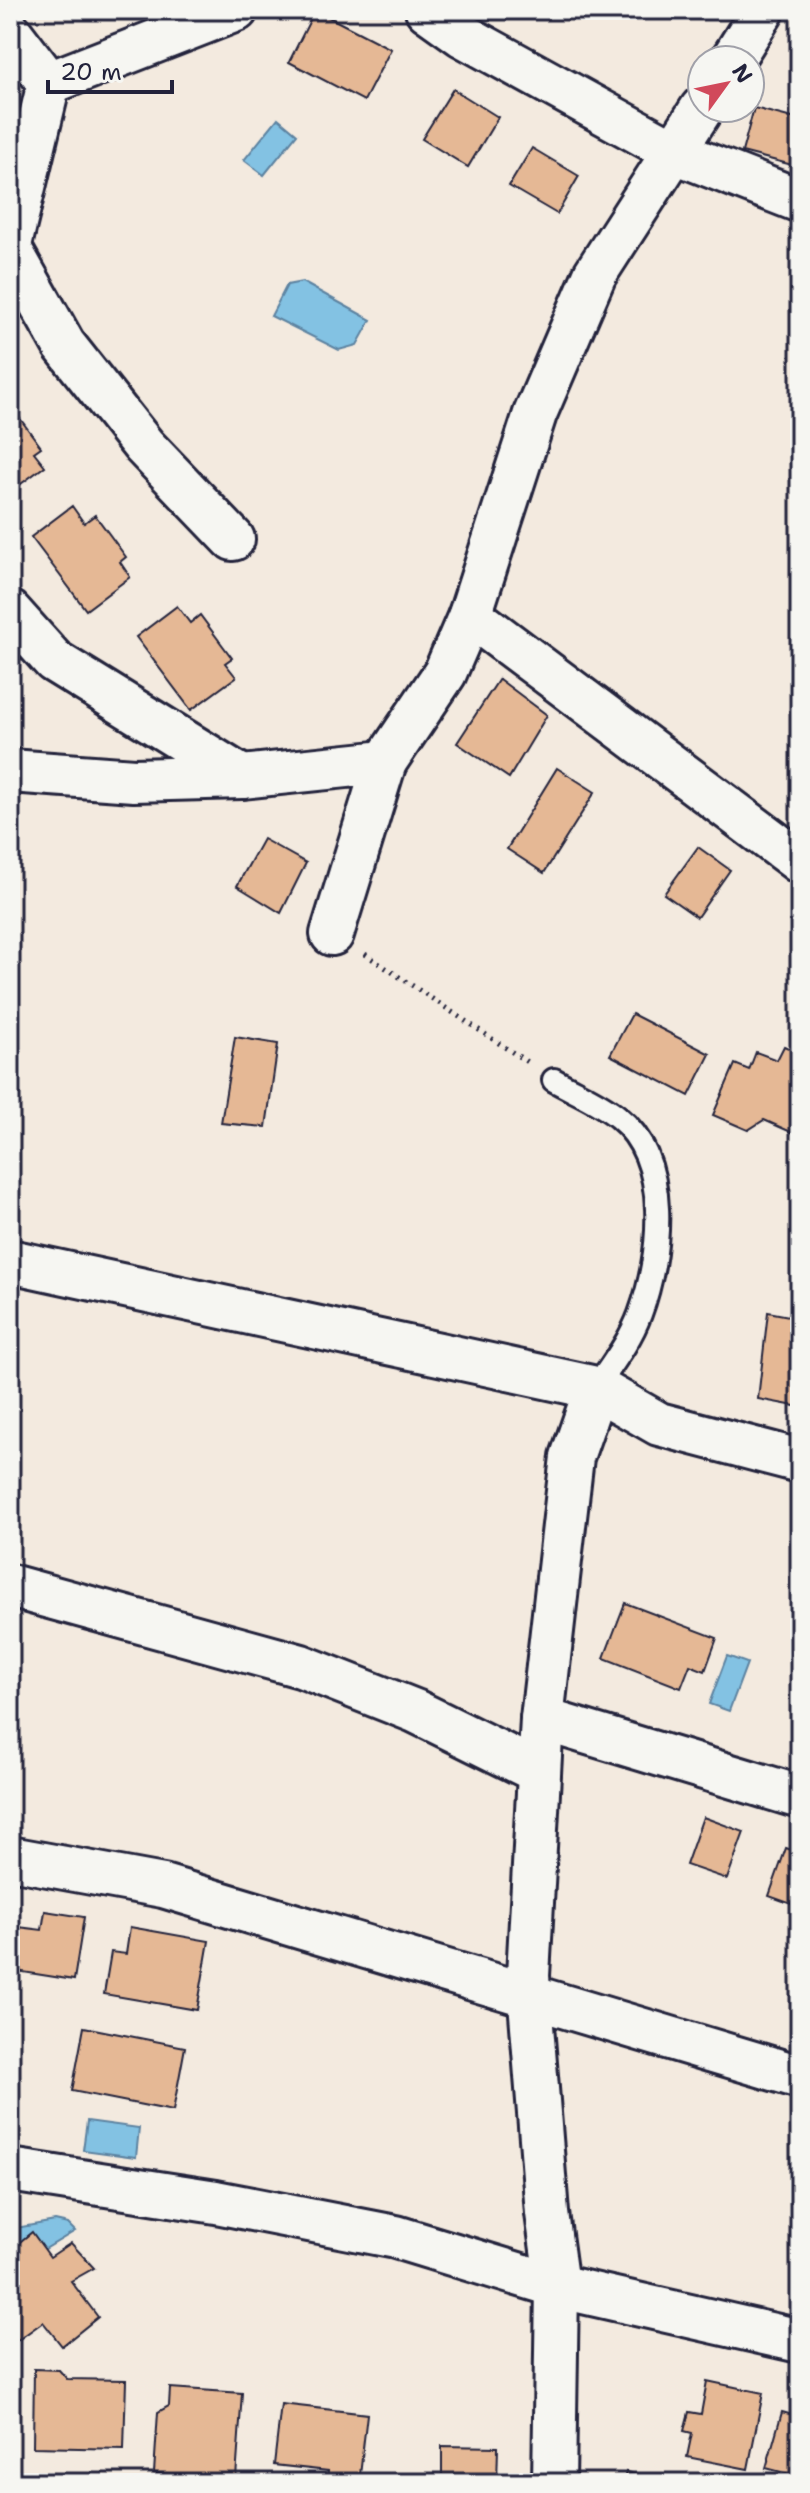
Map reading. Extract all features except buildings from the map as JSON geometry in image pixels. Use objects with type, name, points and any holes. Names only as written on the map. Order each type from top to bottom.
[{"type":"street","points":[[49,83],[236,10]]},
{"type":"street","points":[[427,10],[462,35],[675,152],[800,201]]},
{"type":"street","points":[[742,44],[763,10]]},
{"type":"street","points":[[10,32],[49,83]]},
{"type":"street","points":[[49,83],[10,247],[64,345],[144,446],[233,539]]},
{"type":"street","points":[[332,934],[385,762],[445,673],[470,615],[535,414],[595,274],[692,124]]},
{"type":"street","points":[[10,612],[54,661],[242,777]]},
{"type":"street","points":[[470,615],[800,862]]},
{"type":"street","points":[[10,771],[134,780],[242,777],[385,762]]},
{"type":"street","points":[[10,1261],[596,1388],[659,1424],[800,1461]]},
{"type":"street","points":[[554,2483],[557,2286],[547,2213],[530,1993],[542,1719],[572,1457],[596,1388]]},
{"type":"street","points":[[10,1586],[301,1666],[415,1711],[539,1772]]},
{"type":"street","points":[[542,1719],[800,1797]]},
{"type":"street","points":[[10,1858],[163,1886],[530,1993],[800,2077]]},
{"type":"street","points":[[10,2170],[216,2202],[396,2237],[557,2286],[800,2341]]},
{"type":"lane","points":[[554,1080],[618,1117],[648,1159],[653,1182],[656,1239],[651,1275],[640,1315],[625,1346],[596,1388]]},
{"type":"path","points":[[332,934],[554,1080]]},
{"type":"water","points":[[278,118],[297,134],[264,175],[244,160]]},
{"type":"water","points":[[302,282],[371,320],[357,345],[339,350],[271,316],[287,285]]},
{"type":"water","points":[[727,1656],[747,1663],[729,1711],[709,1704]]},
{"type":"water","points":[[87,2121],[139,2128],[136,2157],[83,2150]]},
{"type":"water","points":[[55,2221],[68,2224],[75,2231],[10,2270],[10,2229]]}]
